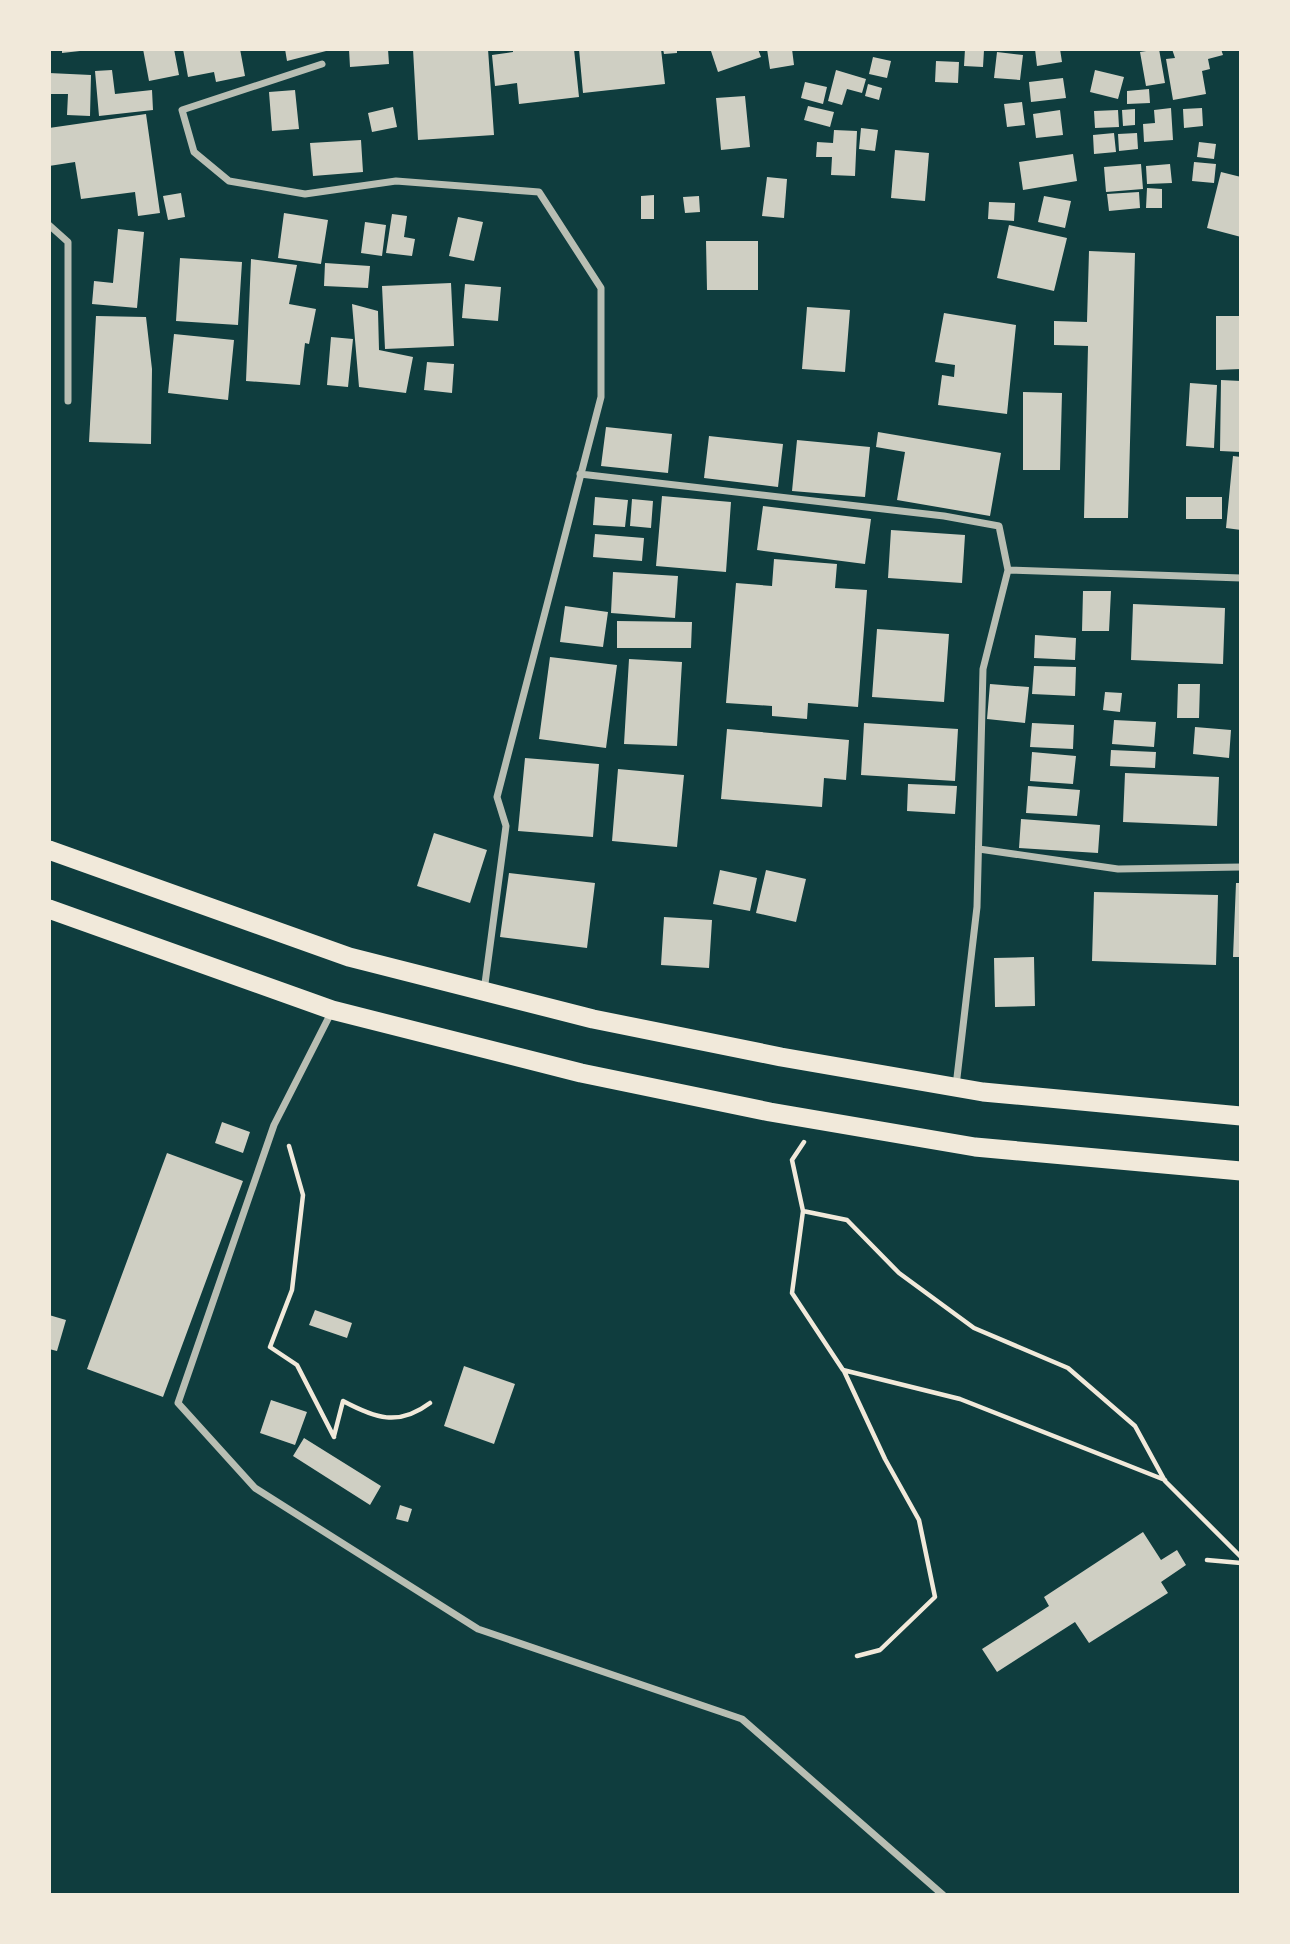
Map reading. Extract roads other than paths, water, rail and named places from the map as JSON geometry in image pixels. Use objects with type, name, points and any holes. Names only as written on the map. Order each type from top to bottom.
[{"type":"highway","points":[[49,850],[349,957],[606,1022],[781,1058],[956,1087],[1241,1116]]},
{"type":"highway","points":[[49,909],[332,1010],[581,1073],[818,1120],[975,1147],[1241,1171]]},
{"type":"street","points":[[321,64],[183,110],[194,152],[229,181],[304,194],[396,181],[540,192],[601,288],[601,397],[497,797],[506,825],[484,992]]},
{"type":"street","points":[[49,225],[68,242],[68,401]]},
{"type":"street","points":[[579,474],[944,516],[999,526],[1009,570],[983,669],[977,907],[956,1087]]},
{"type":"street","points":[[1009,570],[1241,578]]},
{"type":"street","points":[[979,849],[1118,869],[1241,867]]},
{"type":"street","points":[[332,1010],[274,1125],[178,1404],[255,1488],[478,1629],[742,1720],[943,1895]]}]
